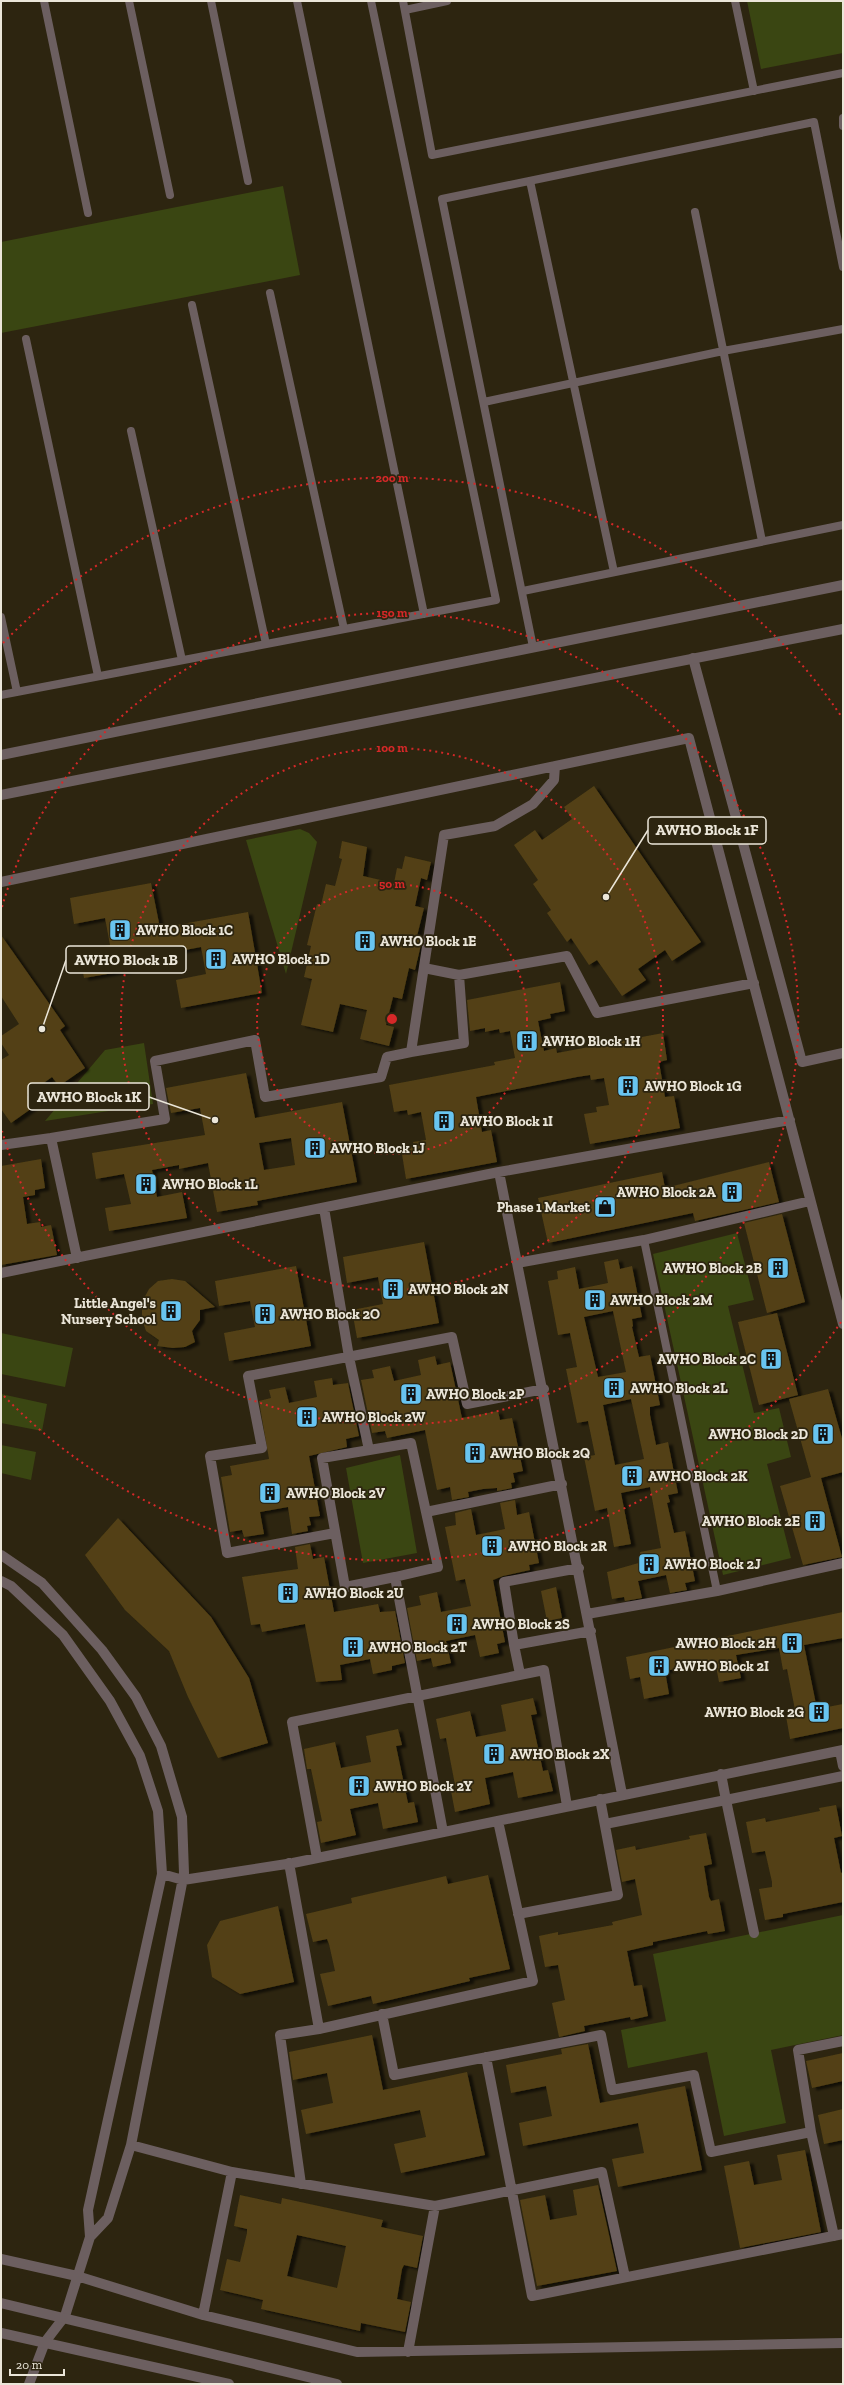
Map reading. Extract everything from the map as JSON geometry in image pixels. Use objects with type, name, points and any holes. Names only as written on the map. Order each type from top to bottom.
[{"type":"street","points":[[1,755],[843,585]]},
{"type":"street","points":[[1,795],[843,629]]},
{"type":"street","points":[[693,658],[802,1062],[843,1054]]},
{"type":"street","points":[[1,882],[689,738],[843,1324]]},
{"type":"street","points":[[411,1052],[444,835],[495,826],[533,804],[554,780],[555,766]]},
{"type":"street","points":[[424,968],[459,975],[567,956],[597,1013],[754,983]]},
{"type":"street","points":[[1,1145],[165,1119],[155,1061],[255,1040],[265,1097],[381,1077],[386,1057],[464,1043],[459,975]]},
{"type":"street","points":[[1,1273],[499,1172],[790,1120]]},
{"type":"street","points":[[51,1138],[78,1258]]},
{"type":"street","points":[[499,1172],[544,1389],[622,1794]]},
{"type":"street","points":[[517,1263],[644,1240],[810,1201]]},
{"type":"street","points":[[324,1208],[349,1357],[369,1450]]},
{"type":"street","points":[[336,1533],[228,1552],[210,1456],[262,1448],[248,1376],[452,1337],[467,1404],[544,1389]]},
{"type":"street","points":[[411,1443],[438,1567],[395,1578],[345,1587],[322,1458],[369,1450],[411,1443]]},
{"type":"street","points":[[426,1512],[562,1484]]},
{"type":"street","points":[[1,1555],[42,1583],[102,1650],[136,1697],[161,1746],[182,1817],[183,1880],[131,2146],[108,2218],[90,2237]]},
{"type":"street","points":[[587,1614],[718,1591],[843,1563]]},
{"type":"street","points":[[520,1674],[504,1582],[579,1568]]},
{"type":"street","points":[[395,1578],[443,1832]]},
{"type":"street","points":[[1,1580],[11,1586],[63,1635],[110,1702],[140,1756],[158,1812],[162,1874],[88,2210],[90,2237],[64,2316],[44,2342],[29,2384]]},
{"type":"street","points":[[514,1645],[591,1631]]},
{"type":"street","points":[[317,1858],[292,1722],[418,1695],[544,1670],[567,1806]]},
{"type":"street","points":[[162,1874],[183,1880],[317,1858],[622,1794],[842,1750],[843,1766]]},
{"type":"street","points":[[721,1774],[754,1933]]},
{"type":"street","points":[[605,1824],[843,1776]]},
{"type":"street","points":[[518,1914],[618,1895],[600,1799]]},
{"type":"street","points":[[301,2184],[280,2036],[319,2029],[533,1981],[498,1821]]},
{"type":"street","points":[[288,1863],[319,2029]]},
{"type":"street","points":[[382,2014],[394,2075],[601,2035],[612,2090],[694,2075],[711,2152],[811,2132]]},
{"type":"street","points":[[486,2057],[532,2296],[838,2234],[811,2132],[798,2050],[843,2040]]},
{"type":"street","points":[[131,2146],[232,2172],[435,2206],[602,2172],[625,2277]]},
{"type":"street","points":[[203,2315],[232,2172]]},
{"type":"street","points":[[408,2352],[435,2206]]},
{"type":"street","points":[[1,2259],[77,2276],[203,2315],[357,2352],[843,2343]]},
{"type":"street","points":[[1,2302],[64,2316],[337,2384]]},
{"type":"street","points":[[1,2333],[229,2384]]},
{"type":"lane","points":[[44,1],[88,213]]},
{"type":"lane","points":[[129,1],[170,195]]},
{"type":"lane","points":[[211,1],[248,181]]},
{"type":"lane","points":[[297,1],[424,614]]},
{"type":"lane","points":[[1,695],[496,600],[371,1]]},
{"type":"lane","points":[[403,1],[432,155],[843,73]]},
{"type":"lane","points":[[405,10],[447,1]]},
{"type":"lane","points":[[735,1],[754,91]]},
{"type":"lane","points":[[843,118],[843,126]]},
{"type":"lane","points":[[533,647],[523,591],[442,199],[814,122],[843,267]]},
{"type":"lane","points":[[530,181],[614,572]]},
{"type":"lane","points":[[695,212],[762,541]]},
{"type":"lane","points":[[270,293],[344,629]]},
{"type":"lane","points":[[192,305],[266,644]]},
{"type":"lane","points":[[484,402],[723,351],[843,329]]},
{"type":"lane","points":[[26,339],[98,676]]},
{"type":"lane","points":[[130,431],[182,660]]},
{"type":"lane","points":[[523,591],[843,525]]},
{"type":"lane","points":[[1,617],[17,692]]},
{"type":"lane","points":[[644,1240],[718,1591]]},
{"type":"green space","points":[[747,1],[843,1],[843,53],[761,69]]},
{"type":"green space","points":[[283,186],[300,275],[1,333],[1,242]]},
{"type":"green space","points":[[300,829],[309,833],[317,842],[286,974],[246,840]]},
{"type":"green space","points":[[144,1043],[153,1104],[45,1121],[105,1050]]},
{"type":"green space","points":[[737,1233],[754,1300],[728,1306],[754,1413],[779,1408],[791,1457],[767,1464],[791,1558],[723,1575],[653,1254]]},
{"type":"green space","points":[[1,1333],[73,1348],[65,1387],[1,1374]]},
{"type":"green space","points":[[1,1394],[47,1404],[42,1431],[1,1423]]},
{"type":"green space","points":[[1,1445],[36,1452],[31,1480],[1,1473]]},
{"type":"green space","points":[[400,1455],[417,1553],[363,1563],[346,1468]]},
{"type":"green space","points":[[843,1915],[843,2035],[771,2050],[786,2123],[724,2136],[707,2052],[628,2068],[621,2030],[666,2021],[653,1954]]},
{"type":"building","points":[[594,786],[701,942],[672,961],[665,950],[638,969],[646,980],[622,996],[597,960],[589,965],[571,938],[567,942],[547,913],[551,910],[533,884],[538,880],[514,845],[535,830],[542,840],[572,819],[564,807]]},
{"type":"building","name":"AWHO Block 1E","points":[[342,841],[367,847],[363,876],[394,883],[397,868],[402,869],[405,856],[431,862],[427,880],[421,878],[415,906],[424,908],[417,936],[422,937],[420,949],[415,970],[409,968],[402,999],[393,997],[386,1025],[394,1027],[389,1046],[360,1039],[367,1010],[340,1004],[333,1032],[301,1025],[312,979],[304,977],[311,946],[307,945],[317,904],[321,905],[326,884],[335,886],[342,859],[339,858]]},
{"type":"building","points":[[151,883],[160,928],[248,912],[262,993],[181,1008],[176,980],[206,974],[201,947],[164,954],[166,964],[84,978],[79,950],[110,945],[105,918],[74,924],[70,898]]},
{"type":"building","points":[[1,935],[65,1026],[60,1030],[85,1068],[59,1086],[52,1077],[27,1095],[35,1106],[11,1123],[1,1109],[1,1060],[9,1055],[1,1043],[1,1036],[19,1024],[1,996]]},
{"type":"building","points":[[560,982],[565,1011],[550,1014],[551,1018],[538,1021],[544,1051],[556,1048],[557,1053],[663,1033],[667,1060],[659,1062],[665,1097],[674,1096],[680,1128],[590,1144],[584,1114],[597,1112],[596,1107],[609,1105],[604,1078],[591,1080],[590,1075],[577,1077],[476,1097],[482,1132],[491,1130],[497,1162],[406,1179],[401,1148],[414,1146],[413,1142],[426,1140],[421,1112],[408,1115],[407,1110],[394,1112],[389,1085],[495,1065],[494,1062],[515,1058],[510,1031],[500,1033],[499,1029],[485,1032],[485,1028],[470,1031],[467,1000]]},
{"type":"building","points":[[246,1073],[255,1118],[342,1102],[357,1182],[257,1201],[258,1205],[217,1212],[208,1163],[179,1169],[179,1165],[152,1170],[157,1197],[182,1192],[187,1218],[109,1231],[105,1208],[131,1204],[124,1174],[96,1179],[92,1153],[205,1135],[200,1108],[171,1113],[166,1088]],"holes":[[[291,1138],[295,1165],[264,1170],[259,1143]]]},
{"type":"building","points":[[41,1159],[45,1188],[35,1190],[35,1195],[23,1197],[27,1224],[40,1222],[41,1227],[51,1225],[57,1255],[1,1265],[1,1166]]},
{"type":"building","points":[[769,1162],[779,1202],[695,1221],[693,1213],[548,1243],[538,1198],[662,1172],[665,1188]]},
{"type":"building","name":"AWHO Block 2B","points":[[782,1214],[805,1302],[767,1313],[744,1223]]},
{"type":"building","name":"AWHO Block 2N","points":[[424,1242],[439,1323],[357,1338],[352,1310],[383,1304],[378,1277],[347,1283],[343,1257]]},
{"type":"building","points":[[618,1259],[620,1269],[632,1266],[642,1317],[632,1319],[632,1327],[639,1357],[650,1355],[660,1405],[650,1407],[650,1415],[656,1445],[668,1442],[678,1493],[668,1495],[670,1502],[667,1503],[674,1533],[685,1531],[695,1581],[685,1583],[687,1590],[670,1593],[666,1575],[638,1581],[642,1598],[625,1601],[624,1597],[612,1599],[607,1572],[642,1562],[640,1552],[661,1548],[650,1487],[621,1493],[631,1544],[614,1547],[607,1508],[595,1511],[584,1457],[595,1455],[588,1421],[577,1423],[566,1369],[577,1367],[570,1333],[558,1335],[548,1281],[558,1279],[557,1271],[575,1267],[579,1289],[608,1283],[604,1262]],"holes":[[[613,1311],[626,1372],[598,1377],[584,1317]],[[631,1399],[644,1459],[615,1465],[603,1405]]]},
{"type":"building","name":"AWHO Block 2O","points":[[296,1266],[311,1346],[229,1361],[224,1333],[255,1327],[250,1301],[219,1306],[215,1281]]},
{"type":"building","name":"Little Angel's Nursery School","points":[[172,1279],[185,1281],[215,1307],[200,1310],[200,1320],[192,1331],[195,1342],[185,1347],[173,1348],[157,1346],[159,1340],[146,1331],[142,1319],[142,1302],[149,1289],[158,1281]]},
{"type":"building","name":"AWHO Block 2C","points":[[777,1313],[798,1395],[759,1405],[738,1322]]},
{"type":"building","points":[[435,1356],[437,1365],[450,1362],[462,1418],[498,1411],[500,1420],[512,1418],[523,1471],[513,1473],[515,1482],[511,1483],[512,1488],[497,1491],[497,1488],[483,1489],[468,1492],[469,1497],[452,1500],[450,1487],[437,1490],[425,1430],[387,1438],[385,1431],[372,1433],[361,1380],[374,1378],[372,1370],[390,1366],[394,1381],[421,1375],[418,1360]]},
{"type":"building","points":[[332,1378],[333,1385],[348,1383],[359,1436],[346,1439],[347,1447],[309,1456],[320,1516],[309,1517],[311,1525],[307,1526],[308,1531],[292,1534],[288,1507],[260,1512],[264,1534],[244,1537],[242,1530],[230,1532],[221,1477],[232,1475],[230,1466],[269,1459],[259,1401],[271,1398],[269,1390],[285,1387],[289,1403],[317,1397],[314,1381]]},
{"type":"building","points":[[828,1389],[843,1442],[843,1472],[821,1478],[842,1557],[803,1565],[780,1486],[811,1477],[789,1399]]},
{"type":"building","points":[[515,1500],[517,1515],[529,1512],[539,1563],[529,1565],[530,1570],[503,1576],[493,1580],[505,1642],[497,1644],[499,1653],[480,1657],[475,1635],[446,1641],[451,1663],[433,1667],[431,1658],[417,1661],[407,1608],[421,1605],[419,1596],[437,1592],[441,1612],[471,1606],[465,1579],[456,1581],[445,1527],[456,1525],[455,1513],[471,1509],[476,1535],[505,1529],[500,1503]]},
{"type":"building","points":[[118,1518],[211,1617],[249,1678],[268,1743],[218,1758],[188,1697],[169,1651],[125,1610],[85,1555]]},
{"type":"building","points":[[310,1544],[313,1559],[324,1557],[334,1612],[378,1604],[380,1612],[395,1611],[405,1663],[392,1666],[392,1670],[373,1674],[370,1659],[340,1665],[342,1680],[316,1682],[305,1624],[262,1632],[260,1624],[251,1625],[242,1577],[298,1569],[295,1547]]},
{"type":"building","points":[[556,1587],[562,1618],[547,1621],[541,1591]]},
{"type":"building","points":[[843,1612],[843,1638],[804,1645],[817,1709],[843,1704],[843,1728],[790,1739],[786,1716],[796,1715],[787,1669],[783,1670],[779,1648],[736,1655],[741,1678],[719,1682],[715,1661],[665,1671],[669,1694],[644,1699],[640,1677],[630,1679],[626,1657]]},
{"type":"building","name":"AWHO Block 2X","points":[[533,1698],[537,1714],[531,1715],[543,1771],[548,1770],[553,1791],[518,1798],[513,1772],[485,1778],[490,1804],[455,1812],[451,1791],[456,1790],[446,1738],[440,1739],[436,1719],[470,1711],[476,1737],[506,1731],[501,1705]]},
{"type":"building","name":"AWHO Block 2Y","points":[[398,1729],[402,1745],[396,1746],[408,1803],[414,1802],[418,1822],[383,1829],[378,1803],[350,1809],[356,1835],[321,1843],[317,1822],[322,1821],[311,1769],[307,1769],[304,1749],[335,1742],[341,1768],[371,1762],[366,1736]]},
{"type":"building","points":[[836,1805],[842,1836],[834,1838],[841,1873],[843,1872],[843,1902],[783,1914],[783,1917],[765,1920],[759,1889],[772,1887],[772,1882],[765,1851],[752,1853],[746,1822],[765,1818],[766,1822],[820,1811],[819,1808]]},
{"type":"building","points":[[706,1833],[712,1864],[704,1866],[709,1897],[711,1901],[719,1899],[725,1931],[708,1934],[707,1931],[653,1942],[653,1945],[627,1951],[634,1986],[642,1985],[648,2016],[631,2020],[630,2017],[584,2026],[585,2031],[559,2037],[552,2003],[565,2000],[558,1965],[545,1967],[539,1936],[558,1932],[558,1935],[613,1925],[612,1922],[642,1915],[635,1879],[622,1882],[616,1850],[635,1846],[636,1850],[690,1839],[689,1836]]},
{"type":"building","points":[[488,1875],[510,1969],[469,1978],[470,1981],[373,2004],[371,1996],[328,2006],[320,1974],[335,1971],[329,1944],[327,1939],[313,1942],[306,1914],[352,1903],[351,1898],[446,1876],[448,1884]]},
{"type":"building","points":[[278,1906],[294,1982],[240,1994],[212,1977],[207,1945],[220,1921]]},
{"type":"building","points":[[372,2035],[383,2090],[467,2072],[485,2155],[401,2173],[394,2144],[426,2137],[420,2110],[306,2134],[301,2110],[333,2103],[327,2073],[293,2080],[289,2052]]},
{"type":"building","points":[[588,2044],[600,2103],[685,2086],[702,2170],[618,2187],[612,2159],[644,2153],[638,2123],[523,2146],[519,2123],[552,2116],[546,2086],[511,2093],[506,2065],[562,2054],[561,2049]]},
{"type":"building","points":[[843,2053],[843,2081],[812,2088],[806,2061]]},
{"type":"building","points":[[843,2109],[843,2140],[824,2144],[818,2115]]},
{"type":"building","points":[[805,2150],[821,2232],[740,2248],[724,2166],[749,2161],[754,2185],[782,2180],[777,2155]]},
{"type":"building","points":[[598,2185],[617,2271],[537,2286],[520,2200],[545,2195],[550,2220],[577,2215],[573,2190]]},
{"type":"building","points":[[240,2195],[281,2204],[282,2198],[383,2220],[381,2227],[423,2236],[417,2268],[404,2265],[402,2269],[397,2299],[411,2302],[405,2332],[361,2323],[360,2331],[261,2309],[263,2300],[220,2290],[227,2259],[240,2262],[247,2233],[247,2229],[234,2226]],"holes":[[[297,2235],[346,2246],[337,2288],[287,2276]]]},
{"type":"place","name":"AWHO Block 1F","points":[[606,897]]},
{"type":"place","name":"AWHO Block 1C","points":[[120,930]]},
{"type":"place","name":"AWHO Block 1E","points":[[365,941]]},
{"type":"place","name":"AWHO Block 1D","points":[[216,959]]},
{"type":"place","name":"AWHO Block 1B","points":[[42,1029]]},
{"type":"place","name":"AWHO Block 1H","points":[[527,1041]]},
{"type":"place","name":"AWHO Block 1G","points":[[628,1086]]},
{"type":"place","name":"AWHO Block 1K","points":[[215,1120]]},
{"type":"place","name":"AWHO Block 1I","points":[[444,1121]]},
{"type":"place","name":"AWHO Block 1J","points":[[315,1148]]},
{"type":"place","name":"AWHO Block 1L","points":[[146,1184]]},
{"type":"place","name":"AWHO Block 2A","points":[[732,1192]]},
{"type":"place","name":"Phase 1 Market","points":[[605,1207]]},
{"type":"place","name":"AWHO Block 2B","points":[[778,1268]]},
{"type":"place","name":"AWHO Block 2N","points":[[393,1289]]},
{"type":"place","name":"AWHO Block 2M","points":[[595,1300]]},
{"type":"place","name":"Little Angel's Nursery School","points":[[171,1311]]},
{"type":"place","name":"AWHO Block 2O","points":[[265,1314]]},
{"type":"place","name":"AWHO Block 2C","points":[[771,1359]]},
{"type":"place","name":"AWHO Block 2L","points":[[614,1388]]},
{"type":"place","name":"AWHO Block 2P","points":[[411,1394]]},
{"type":"place","name":"AWHO Block 2W","points":[[307,1417]]},
{"type":"place","name":"AWHO Block 2D","points":[[823,1434]]},
{"type":"place","name":"AWHO Block 2Q","points":[[475,1453]]},
{"type":"place","name":"AWHO Block 2K","points":[[632,1476]]},
{"type":"place","name":"AWHO Block 2V","points":[[270,1493]]},
{"type":"place","name":"AWHO Block 2E","points":[[815,1521]]},
{"type":"place","name":"AWHO Block 2R","points":[[492,1546]]},
{"type":"place","name":"AWHO Block 2J","points":[[649,1564]]},
{"type":"place","name":"AWHO Block 2U","points":[[288,1593]]},
{"type":"place","name":"AWHO Block 2S","points":[[457,1624]]},
{"type":"place","name":"AWHO Block 2H","points":[[792,1643]]},
{"type":"place","name":"AWHO Block 2T","points":[[353,1647]]},
{"type":"place","name":"AWHO Block 2I","points":[[659,1666]]},
{"type":"place","name":"AWHO Block 2G","points":[[819,1712]]},
{"type":"place","name":"AWHO Block 2X","points":[[494,1754]]},
{"type":"place","name":"AWHO Block 2Y","points":[[359,1786]]}]
